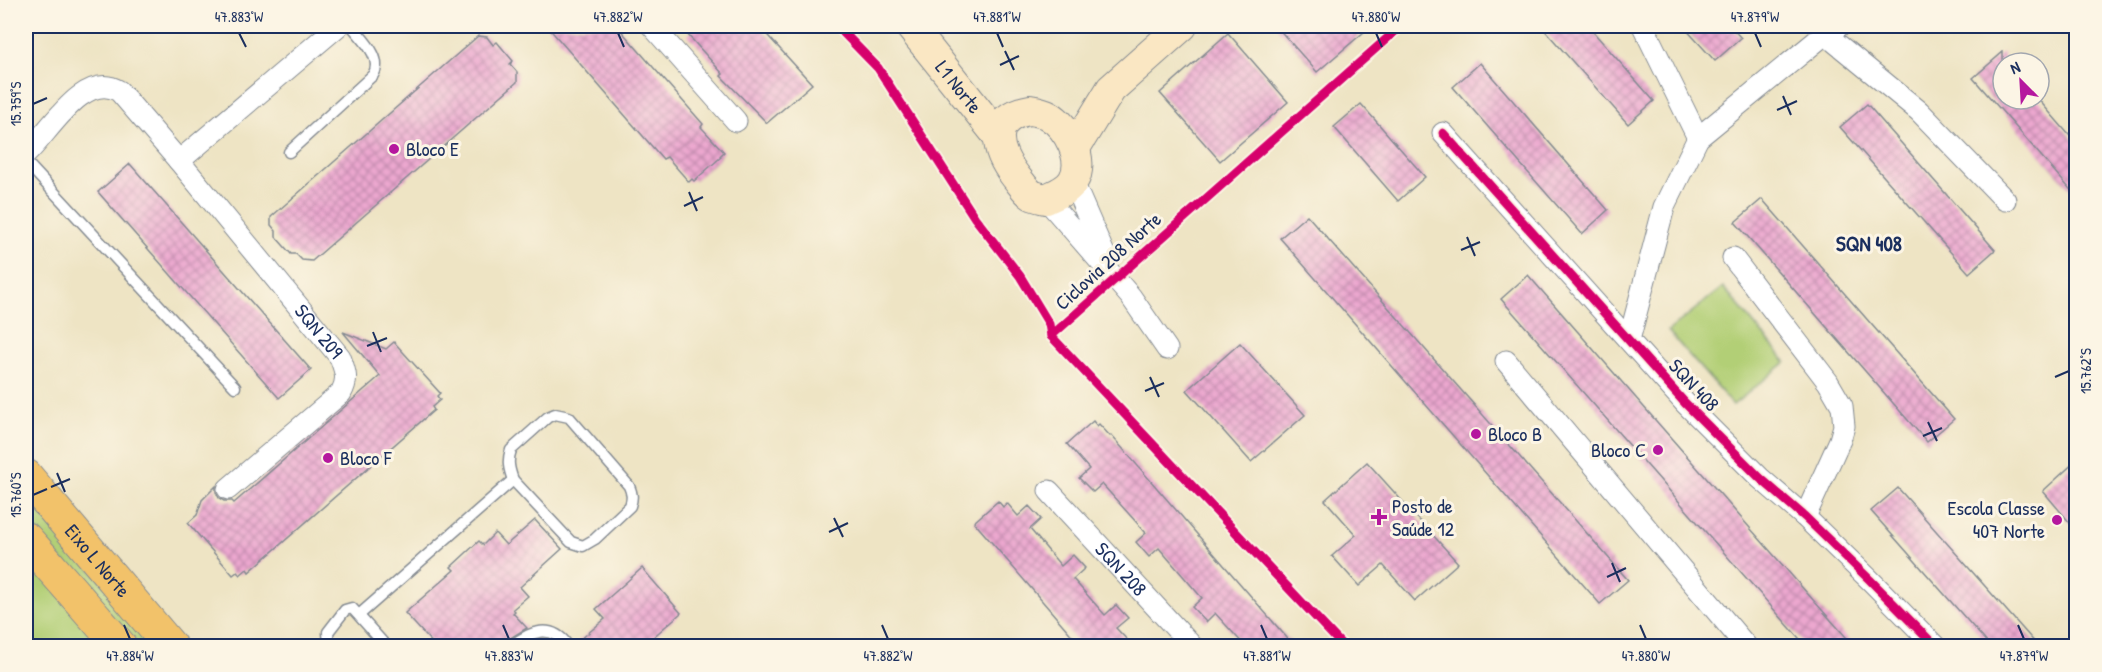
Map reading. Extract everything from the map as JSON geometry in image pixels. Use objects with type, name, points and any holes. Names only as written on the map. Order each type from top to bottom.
[{"type":"main road","name":"Eixo L Norte","points":[[26,476],[170,646]]},
{"type":"main road","name":"Eixo L Norte","points":[[26,539],[120,646]]},
{"type":"street","points":[[179,161],[338,26]]},
{"type":"street","points":[[652,26],[736,121]]},
{"type":"street","points":[[1050,117],[1111,89],[1182,26]]},
{"type":"street","points":[[1643,26],[1698,138]]},
{"type":"street","points":[[1629,340],[1664,207],[1698,138],[1832,30],[1919,111],[2005,200]]},
{"type":"street","name":"L1 Norte","points":[[915,32],[1005,125]]},
{"type":"street","name":"SQN 209","points":[[26,153],[76,99],[88,90],[101,86],[112,87],[127,100],[179,161],[340,357],[346,374],[346,384],[329,404],[228,489]]},
{"type":"street","points":[[1075,148],[1111,89]]},
{"type":"street","points":[[1046,199],[1065,190],[1073,182],[1078,170],[1075,148],[1058,123],[1043,112],[1030,110],[1005,125],[1002,157],[1033,195],[1046,199],[1115,278],[1167,349]]},
{"type":"street","name":"SQN 408","points":[[1443,133],[1685,403],[1760,478],[1805,517],[1870,580],[1935,646]]},
{"type":"street","points":[[1073,182],[1115,278]]},
{"type":"street","points":[[1733,258],[1828,382],[1842,406],[1844,426],[1840,440],[1805,517]]},
{"type":"street","points":[[1506,362],[1746,646]]},
{"type":"street","name":"SQN 208","points":[[1049,491],[1192,646]]},
{"type":"lane","points":[[289,152],[377,69],[377,61],[352,26]]},
{"type":"lane","points":[[26,162],[235,387]]},
{"type":"lane","points":[[561,414],[569,417],[629,486],[633,500],[630,506],[595,539],[580,546],[572,542],[513,480],[508,464],[512,450],[548,417],[561,414]]},
{"type":"lane","points":[[359,615],[513,480]]},
{"type":"lane","points":[[328,646],[328,632],[345,610],[352,608],[380,645]]},
{"type":"lane","points":[[512,646],[523,637],[544,631],[556,634],[568,646]]},
{"type":"green space","points":[[1723,287],[1786,362],[1733,405],[1668,331]]},
{"type":"green space","points":[[26,495],[158,646],[137,646],[26,519]]},
{"type":"green space","points":[[26,555],[106,646],[26,646]]},
{"type":"building","points":[[547,26],[617,26],[703,124],[701,127],[724,152],[721,157],[694,181],[692,179],[689,182],[667,157],[663,159]]},
{"type":"building","points":[[698,26],[759,26],[812,84],[767,123],[721,76],[723,74],[688,35]]},
{"type":"building","points":[[1276,26],[1371,26],[1317,72]]},
{"type":"building","points":[[1541,26],[1588,26],[1654,101],[1628,124]]},
{"type":"building","points":[[1683,26],[1730,26],[1741,38],[1715,61]]},
{"type":"building","points":[[1228,33],[1288,102],[1220,161],[1160,93]]},
{"type":"building","name":"Bloco E","points":[[478,36],[487,37],[493,45],[497,42],[513,61],[510,64],[517,72],[517,82],[312,261],[302,260],[296,254],[291,254],[276,237],[276,231],[271,225],[271,217]]},
{"type":"building","points":[[1991,62],[1991,99],[1973,78]]},
{"type":"building","points":[[1480,63],[1608,210],[1582,234],[1453,87]]},
{"type":"building","points":[[1361,104],[1425,177],[1398,201],[1334,127]]},
{"type":"building","points":[[1867,104],[1995,250],[1969,273],[1840,127]]},
{"type":"building","points":[[2002,111],[2048,111],[2076,143],[2076,196]]},
{"type":"building","points":[[130,164],[311,370],[279,398],[98,192]]},
{"type":"building","points":[[1762,199],[1954,419],[1927,442],[1735,222]]},
{"type":"building","name":"Bloco B","points":[[1307,215],[1628,580],[1600,604],[1280,238]]},
{"type":"building","name":"Bloco C","points":[[1528,275],[1854,646],[1806,646],[1501,299]]},
{"type":"building","name":"Bloco F","points":[[343,332],[386,349],[394,342],[440,393],[437,396],[440,400],[432,407],[434,410],[249,572],[247,569],[240,575],[237,572],[233,575],[188,523],[197,515],[202,500],[216,486],[219,498],[234,503],[380,376]]},
{"type":"building","points":[[1240,343],[1305,415],[1251,462],[1187,390]]},
{"type":"building","points":[[1093,421],[1111,435],[1294,646],[1245,646],[1215,613],[1206,622],[1192,607],[1202,598],[1159,548],[1149,557],[1136,542],[1146,533],[1102,484],[1093,492],[1079,478],[1089,469],[1067,444]]},
{"type":"building","points":[[2076,461],[2076,530],[2043,491]]},
{"type":"building","name":"Posto de Saúde 12","points":[[1367,462],[1458,563],[1415,601],[1383,565],[1359,586],[1332,556],[1356,535],[1325,500]]},
{"type":"building","points":[[1898,488],[2038,646],[1990,646],[1871,511]]},
{"type":"building","points":[[998,501],[1003,507],[1007,503],[1018,516],[1029,506],[1041,519],[1030,529],[1061,566],[1073,555],[1085,568],[1073,579],[1105,615],[1116,605],[1128,618],[1116,628],[1133,646],[1081,646],[974,522]]},
{"type":"building","points":[[535,520],[562,549],[520,587],[528,596],[513,609],[515,611],[513,613],[527,628],[507,640],[505,646],[435,646],[405,613],[454,570],[451,567],[479,541],[483,545],[495,533],[506,545]]},
{"type":"building","points":[[642,568],[681,613],[643,646],[575,646],[605,619],[596,609]]},
{"type":"cycle path","points":[[837,26],[878,68],[975,218],[1020,276],[1049,324],[1051,336]]},
{"type":"cycle path","name":"Ciclovia 208 Norte","points":[[1343,646],[1051,336],[1401,26]]},
{"type":"cycle path","points":[[1443,133],[1685,403],[1760,478],[1805,517],[1870,580],[1935,646]]},
{"type":"place","name":"Bloco E","points":[[394,149]]},
{"type":"place","name":"Bloco B","points":[[1476,434]]},
{"type":"place","name":"Bloco C","points":[[1658,450]]},
{"type":"place","name":"Bloco F","points":[[328,458]]},
{"type":"place","name":"Posto de Saúde 12","points":[[1379,517]]},
{"type":"place","name":"Escola Classe 407 Norte","points":[[2057,520]]},
{"type":"district","name":"SQN 408","points":[[1869,244]]}]
